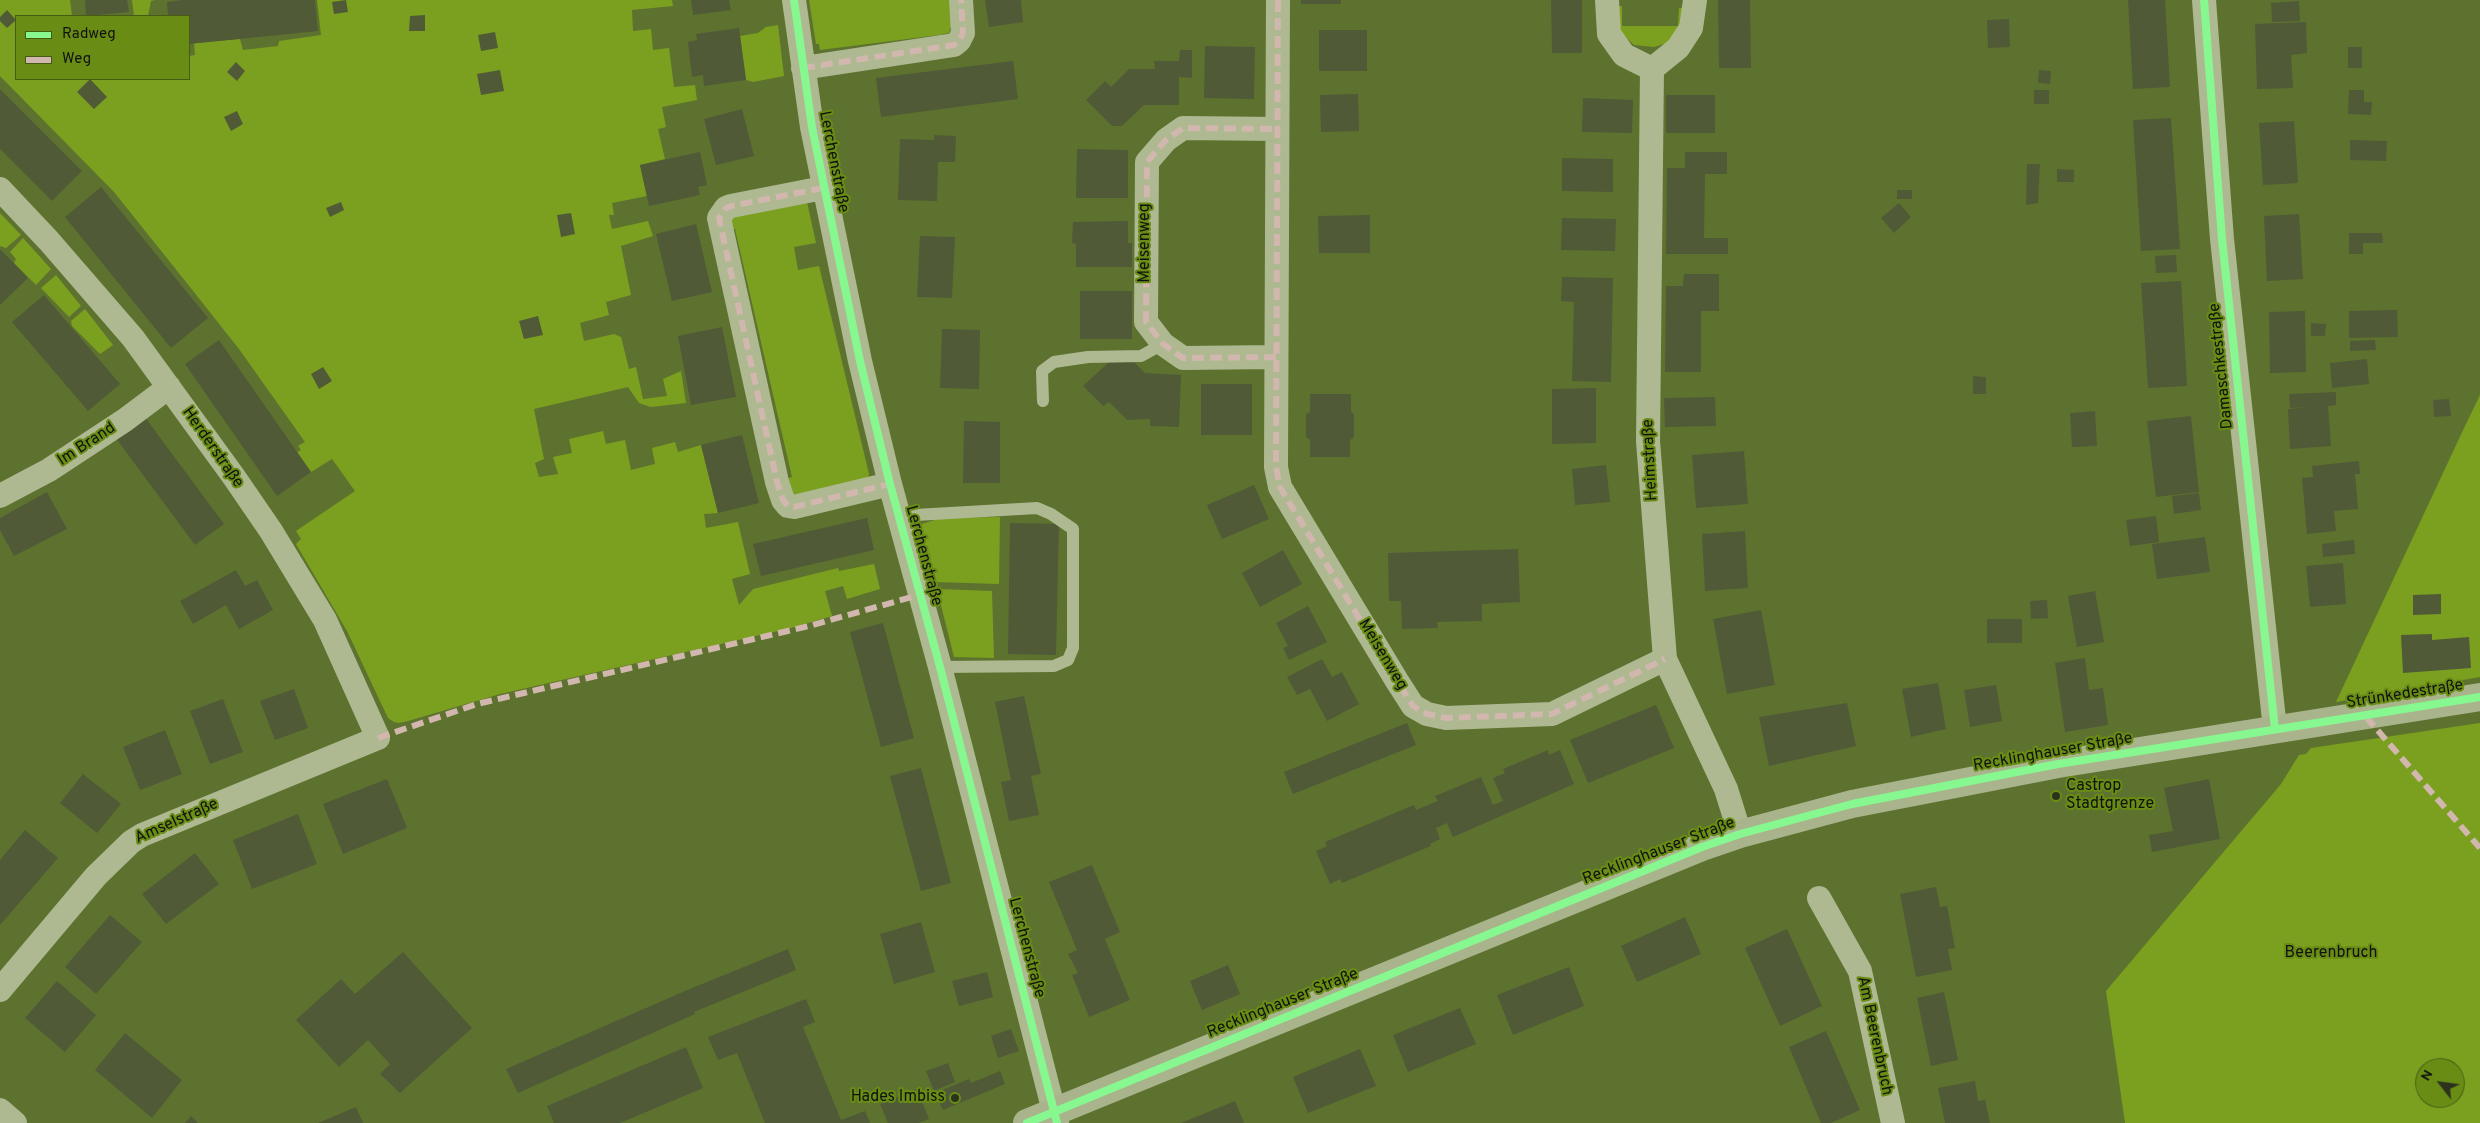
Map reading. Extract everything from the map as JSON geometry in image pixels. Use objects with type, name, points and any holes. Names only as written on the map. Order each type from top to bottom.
[{"type":"main road","name":"Strünkedestraße","points":[[2334,720],[2480,697]]},
{"type":"main road","name":"Recklinghauser Straße","points":[[1027,1123],[1056,1118],[1702,847],[1740,834],[1852,804],[2058,764],[2334,720]]},
{"type":"street","name":"Lerchenstraße","points":[[794,0],[823,188],[844,292],[898,516],[940,667],[1056,1118]]},
{"type":"street","points":[[803,68],[954,45],[959,42],[963,33],[961,0]]},
{"type":"street","name":"Meisenweg","points":[[1278,0],[1276,467],[1280,487],[1414,706],[1427,714],[1446,718],[1552,714],[1665,660]]},
{"type":"street","points":[[1607,0],[1609,34],[1624,55],[1652,69],[1678,48],[1691,28],[1695,0]]},
{"type":"street","name":"Damaschkestraße","points":[[2204,0],[2222,239],[2275,729]]},
{"type":"street","name":"Heimstraße","points":[[1652,69],[1648,441],[1665,660],[1726,789],[1740,834]]},
{"type":"street","name":"Meisenweg","points":[[1276,358],[1183,358],[1163,344],[1146,322],[1147,162],[1166,140],[1183,128],[1277,129]]},
{"type":"street","name":"Lerchenstraße","points":[[823,188],[731,206],[726,208],[719,218],[779,489],[783,500],[788,506],[799,507],[890,484]]},
{"type":"street","name":"Herderstraße","points":[[0,189],[94,291],[169,387],[266,524],[325,620],[378,738]]},
{"type":"street","name":"Im Brand","points":[[0,496],[49,470],[125,420],[169,387]]},
{"type":"street","name":"Amselstraße","points":[[0,990],[96,876],[131,842],[142,835],[378,738]]},
{"type":"street","name":"Am Beerenbruch","points":[[1819,898],[1860,971],[1893,1123]]},
{"type":"street","points":[[0,1110],[15,1123]]},
{"type":"lane","points":[[1043,401],[1042,371],[1054,362],[1088,357],[1141,356],[1163,344]]},
{"type":"lane","points":[[898,516],[1037,508],[1051,514],[1073,529],[1073,648],[1068,660],[1054,666],[940,667]]},
{"type":"green space","points":[[0,0],[70,0],[72,15],[15,15],[15,80],[190,80],[190,56],[195,55],[194,43],[240,39],[243,50],[278,46],[279,41],[321,35],[317,0],[672,0],[673,6],[632,10],[633,31],[651,29],[653,50],[669,48],[674,87],[695,85],[697,100],[662,107],[666,127],[658,129],[665,159],[640,165],[647,196],[612,203],[614,215],[609,215],[612,229],[648,221],[653,236],[621,246],[631,295],[606,302],[609,315],[580,323],[584,341],[614,334],[621,337],[629,369],[636,367],[643,399],[667,396],[663,379],[681,371],[686,403],[651,407],[639,403],[628,387],[534,409],[544,459],[535,463],[539,477],[558,474],[553,457],[572,453],[569,439],[603,431],[606,444],[625,440],[631,470],[655,464],[652,448],[675,442],[678,452],[701,445],[718,513],[704,514],[706,528],[738,522],[750,574],[732,579],[739,605],[753,589],[838,568],[839,571],[874,564],[880,589],[847,599],[843,586],[825,591],[832,616],[791,628],[500,694],[408,721],[394,722],[388,718],[347,631],[296,544],[301,539],[296,531],[355,491],[332,459],[311,472],[297,452],[301,450],[298,446],[305,442],[239,349],[114,192],[0,76]]},
{"type":"green space","points":[[132,0],[155,0],[151,1],[148,15],[134,15]]},
{"type":"green space","points":[[809,0],[949,0],[952,23],[949,33],[820,50],[819,44],[816,44]]},
{"type":"green space","points":[[1615,6],[1622,6],[1622,26],[1678,26],[1679,8],[1683,8],[1683,25],[1671,42],[1654,47],[1634,45],[1619,31]]},
{"type":"green space","points":[[778,25],[784,76],[753,82],[746,80],[740,36],[758,33],[766,27]]},
{"type":"green space","points":[[807,202],[816,243],[794,247],[798,270],[819,266],[869,474],[868,478],[798,496],[792,495],[782,480],[792,477],[735,229],[726,230],[731,217]]},
{"type":"green space","points":[[0,213],[21,235],[6,248],[0,246]]},
{"type":"green space","points":[[23,238],[51,269],[36,285],[14,263],[16,259],[10,252]]},
{"type":"green space","points":[[56,275],[81,306],[69,317],[41,288]]},
{"type":"green space","points":[[85,309],[113,345],[100,354],[72,326],[71,321]]},
{"type":"green space","points":[[2480,395],[2480,677],[2336,702],[2465,426]]},
{"type":"green space","points":[[1000,517],[999,584],[935,582],[921,533],[922,524],[941,518]]},
{"type":"green space","points":[[937,589],[992,591],[994,658],[954,657]]},
{"type":"green space","name":"Beerenbruch","points":[[2480,723],[2480,1123],[2125,1123],[2106,991],[2281,784],[2299,755],[2306,754],[2311,748]]},
{"type":"building","points":[[85,0],[127,0],[129,12],[86,15]]},
{"type":"building","points":[[182,0],[315,0],[318,31],[190,44],[190,15],[168,15],[167,2]]},
{"type":"building","points":[[346,0],[348,12],[334,14],[332,2]]},
{"type":"building","points":[[691,0],[729,0],[731,10],[693,15]]},
{"type":"building","points":[[985,0],[1021,0],[1023,22],[989,27]]},
{"type":"building","points":[[1301,0],[1341,0],[1341,4],[1301,4]]},
{"type":"building","points":[[1551,0],[1582,0],[1582,53],[1552,53]]},
{"type":"building","points":[[1718,0],[1750,0],[1751,68],[1719,68]]},
{"type":"building","points":[[2128,0],[2165,0],[2170,87],[2133,89]]},
{"type":"building","points":[[2299,1],[2300,21],[2272,22],[2271,3]]},
{"type":"building","points":[[7,10],[15,21],[7,28],[0,21],[0,17]]},
{"type":"building","points":[[425,15],[425,31],[409,31],[410,16]]},
{"type":"building","points":[[2009,19],[2010,47],[1988,48],[1987,20]]},
{"type":"building","points":[[2306,22],[2307,53],[2291,55],[2293,88],[2257,89],[2255,24]]},
{"type":"building","points":[[739,28],[746,80],[704,86],[703,75],[692,77],[688,42],[697,40],[696,34]]},
{"type":"building","points":[[1319,30],[1367,30],[1367,71],[1319,71]]},
{"type":"building","points":[[495,32],[498,48],[481,51],[478,35]]},
{"type":"building","points":[[1205,46],[1255,47],[1254,99],[1204,98]]},
{"type":"building","points":[[2348,47],[2362,47],[2362,68],[2348,68]]},
{"type":"building","points":[[1180,50],[1192,50],[1192,78],[1179,77],[1179,105],[1144,105],[1122,126],[1112,126],[1086,100],[1105,81],[1111,87],[1129,69],[1155,69],[1154,61],[1179,61]]},
{"type":"building","points":[[1013,61],[1018,99],[881,117],[876,78]]},
{"type":"building","points":[[236,62],[245,71],[237,81],[227,72]]},
{"type":"building","points":[[500,70],[504,91],[481,95],[477,74]]},
{"type":"building","points":[[2039,70],[2051,71],[2050,84],[2038,83]]},
{"type":"building","points":[[91,80],[107,97],[94,109],[77,92]]},
{"type":"building","points":[[0,89],[82,171],[52,201],[0,149]]},
{"type":"building","points":[[2034,90],[2049,90],[2049,104],[2034,104]]},
{"type":"building","points":[[2349,90],[2364,90],[2364,102],[2372,102],[2371,115],[2348,114]]},
{"type":"building","points":[[1358,94],[1359,131],[1321,132],[1320,95]]},
{"type":"building","points":[[1666,95],[1715,95],[1715,133],[1666,133]]},
{"type":"building","points":[[1583,98],[1633,100],[1632,133],[1582,132]]},
{"type":"building","points":[[742,109],[754,156],[716,165],[704,119]]},
{"type":"building","points":[[237,111],[243,124],[231,131],[224,117]]},
{"type":"building","points":[[2171,118],[2180,249],[2141,251],[2133,120]]},
{"type":"building","points":[[2294,121],[2298,183],[2263,185],[2259,123]]},
{"type":"building","points":[[934,135],[956,136],[955,162],[938,162],[937,201],[898,200],[900,139],[934,140]]},
{"type":"building","points":[[2350,140],[2387,141],[2386,161],[2350,160]]},
{"type":"building","points":[[1077,149],[1128,150],[1128,198],[1076,198]]},
{"type":"building","points":[[700,152],[707,185],[698,187],[700,195],[649,206],[640,165]]},
{"type":"building","points":[[1685,152],[1727,152],[1727,174],[1705,174],[1704,238],[1728,238],[1728,254],[1666,254],[1667,168],[1685,168]]},
{"type":"building","points":[[1562,158],[1613,159],[1613,192],[1562,191]]},
{"type":"building","points":[[2027,164],[2040,164],[2038,203],[2026,205]]},
{"type":"building","points":[[2057,169],[2074,170],[2074,182],[2057,182]]},
{"type":"building","points":[[101,187],[208,318],[171,348],[65,217]]},
{"type":"building","points":[[1897,190],[1912,190],[1912,199],[1897,199]]},
{"type":"building","points":[[341,202],[344,210],[330,217],[326,208]]},
{"type":"building","points":[[1899,203],[1911,217],[1894,233],[1881,218]]},
{"type":"building","points":[[571,213],[575,234],[561,237],[557,215]]},
{"type":"building","points":[[2299,214],[2303,279],[2267,281],[2264,216]]},
{"type":"building","points":[[1370,215],[1370,253],[1319,253],[1318,216]]},
{"type":"building","points":[[1562,218],[1616,219],[1615,251],[1561,250]]},
{"type":"building","points":[[1128,221],[1128,243],[1132,243],[1132,267],[1076,267],[1076,244],[1072,243],[1073,222]]},
{"type":"building","points":[[696,224],[712,292],[672,301],[656,234]]},
{"type":"building","points":[[2349,233],[2382,233],[2383,243],[2363,243],[2363,254],[2349,254]]},
{"type":"building","points":[[920,236],[955,237],[952,298],[917,297]]},
{"type":"building","points":[[0,249],[28,278],[0,305]]},
{"type":"building","points":[[2176,255],[2177,272],[2156,273],[2155,256]]},
{"type":"building","points":[[1684,274],[1719,274],[1719,311],[1701,311],[1701,372],[1665,372],[1666,286],[1683,286]]},
{"type":"building","points":[[1562,277],[1613,278],[1611,382],[1572,381],[1574,302],[1561,301]]},
{"type":"building","points":[[2181,281],[2187,386],[2148,388],[2141,283]]},
{"type":"building","points":[[1080,291],[1132,291],[1132,339],[1080,339]]},
{"type":"building","points":[[44,295],[120,384],[88,411],[12,322]]},
{"type":"building","points":[[2397,310],[2398,337],[2349,338],[2349,311]]},
{"type":"building","points":[[2305,311],[2306,372],[2270,373],[2269,312]]},
{"type":"building","points":[[538,316],[543,335],[524,339],[519,321]]},
{"type":"building","points":[[2311,323],[2326,324],[2325,336],[2311,336]]},
{"type":"building","points":[[722,327],[736,397],[691,405],[678,336]]},
{"type":"building","points":[[942,329],[980,330],[979,389],[940,388]]},
{"type":"building","points":[[219,340],[311,472],[277,496],[185,364]]},
{"type":"building","points":[[2375,340],[2376,350],[2350,351],[2350,341]]},
{"type":"building","points":[[2367,359],[2369,384],[2332,388],[2330,363]]},
{"type":"building","points":[[1109,362],[1134,362],[1145,373],[1181,375],[1179,427],[1150,426],[1150,419],[1127,420],[1109,402],[1103,406],[1083,386]]},
{"type":"building","points":[[323,367],[332,381],[319,389],[311,374]]},
{"type":"building","points":[[1973,376],[1986,377],[1986,394],[1973,394]]},
{"type":"building","points":[[1201,384],[1252,384],[1252,435],[1201,435]]},
{"type":"building","points":[[1596,388],[1596,443],[1552,444],[1552,389]]},
{"type":"building","points":[[2336,392],[2336,405],[2328,406],[2331,446],[2290,449],[2288,409],[2309,407],[2290,408],[2289,394]]},
{"type":"building","points":[[1310,394],[1351,394],[1351,412],[1354,414],[1354,437],[1350,440],[1350,457],[1310,457],[1310,440],[1306,437],[1306,414],[1310,412]]},
{"type":"building","points":[[1715,397],[1716,426],[1665,427],[1664,398]]},
{"type":"building","points":[[2449,399],[2451,416],[2434,417],[2433,400]]},
{"type":"building","points":[[2095,411],[2097,446],[2072,447],[2070,413]]},
{"type":"building","points":[[144,416],[224,524],[195,545],[115,437]]},
{"type":"building","points":[[2191,416],[2199,492],[2156,497],[2147,421]]},
{"type":"building","points":[[964,421],[1000,422],[1000,483],[963,483]]},
{"type":"building","points":[[742,435],[759,503],[718,513],[701,445]]},
{"type":"building","points":[[1744,451],[1748,504],[1696,508],[1692,455]]},
{"type":"building","points":[[2359,461],[2360,474],[2355,474],[2358,509],[2334,511],[2336,531],[2307,534],[2302,478],[2313,477],[2312,466]]},
{"type":"building","points":[[1606,465],[1610,502],[1575,505],[1572,469]]},
{"type":"building","points":[[1254,485],[1269,519],[1222,539],[1207,505]]},
{"type":"building","points":[[47,492],[67,529],[14,556],[0,530],[0,518]]},
{"type":"building","points":[[2199,493],[2201,510],[2174,514],[2172,496]]},
{"type":"building","points":[[2156,516],[2159,542],[2130,546],[2126,520]]},
{"type":"building","points":[[867,518],[874,550],[761,576],[753,544]]},
{"type":"building","points":[[1010,523],[1059,524],[1056,655],[1008,654]]},
{"type":"building","points":[[1745,531],[1748,588],[1705,591],[1702,534]]},
{"type":"building","points":[[2205,537],[2210,572],[2157,579],[2152,544]]},
{"type":"building","points":[[2354,540],[2355,554],[2323,557],[2322,544]]},
{"type":"building","points":[[1518,549],[1520,602],[1482,604],[1482,621],[1437,622],[1438,628],[1402,629],[1401,601],[1389,601],[1388,553]]},
{"type":"building","points":[[1283,550],[1302,584],[1260,607],[1242,573]]},
{"type":"building","points":[[2343,563],[2346,604],[2310,607],[2306,566]]},
{"type":"building","points":[[236,570],[245,586],[257,580],[273,610],[239,629],[226,605],[193,624],[180,601]]},
{"type":"building","points":[[2095,591],[2104,642],[2077,647],[2068,596]]},
{"type":"building","points":[[2441,594],[2441,614],[2413,615],[2413,595]]},
{"type":"building","points":[[2047,600],[2048,618],[2031,619],[2030,601]]},
{"type":"building","points":[[1308,606],[1327,642],[1289,660],[1283,648],[1288,646],[1276,623]]},
{"type":"building","points":[[1761,610],[1775,685],[1727,694],[1713,619]]},
{"type":"building","points":[[1987,619],[2022,619],[2022,643],[1987,643]]},
{"type":"building","points":[[883,623],[914,738],[881,747],[850,632]]},
{"type":"building","points":[[2432,634],[2432,640],[2469,637],[2471,668],[2403,673],[2401,635]]},
{"type":"building","points":[[2085,658],[2089,690],[2103,688],[2108,725],[2065,732],[2055,663]]},
{"type":"building","points":[[1322,659],[1332,677],[1342,672],[1359,704],[1327,721],[1310,689],[1297,695],[1287,677]]},
{"type":"building","points":[[1938,683],[1946,729],[1911,737],[1902,689]]},
{"type":"building","points":[[1996,685],[2002,721],[1970,727],[1964,690]]},
{"type":"building","points":[[294,689],[308,728],[275,740],[260,701]]},
{"type":"building","points":[[1024,696],[1041,774],[1031,776],[1039,815],[1009,821],[1001,782],[1011,780],[995,702]]},
{"type":"building","points":[[223,699],[243,752],[210,764],[190,711]]},
{"type":"building","points":[[1847,703],[1856,746],[1769,766],[1759,717]]},
{"type":"building","points":[[1656,705],[1674,748],[1588,783],[1570,740]]},
{"type":"building","points":[[1407,723],[1416,745],[1293,794],[1284,772]]},
{"type":"building","points":[[165,730],[182,774],[140,790],[123,747]]},
{"type":"building","points":[[1548,750],[1549,755],[1560,750],[1574,784],[1453,837],[1447,823],[1436,828],[1440,839],[1430,844],[1431,846],[1342,883],[1340,879],[1330,884],[1316,851],[1327,846],[1325,842],[1414,805],[1416,810],[1438,801],[1435,796],[1481,777],[1493,805],[1503,801],[1493,778],[1505,773],[1503,769]]},
{"type":"building","points":[[921,768],[951,883],[921,891],[890,776]]},
{"type":"building","points":[[83,774],[121,804],[97,833],[60,803]]},
{"type":"building","points":[[387,779],[407,828],[343,854],[323,804]]},
{"type":"building","points":[[2209,779],[2220,839],[2152,852],[2149,835],[2173,831],[2164,788]]},
{"type":"building","points":[[298,814],[317,864],[252,889],[233,840]]},
{"type":"building","points":[[25,830],[58,858],[0,925],[0,860]]},
{"type":"building","points":[[195,853],[219,884],[166,924],[142,894]]},
{"type":"building","points":[[1092,865],[1120,932],[1105,939],[1130,1000],[1089,1017],[1072,975],[1078,973],[1068,954],[1077,950],[1049,882]]},
{"type":"building","points":[[1936,887],[1940,907],[1947,906],[1955,948],[1948,949],[1952,970],[1916,977],[1900,894]]},
{"type":"building","points":[[110,915],[142,942],[96,994],[65,967]]},
{"type":"building","points":[[1685,917],[1701,954],[1637,982],[1621,946]]},
{"type":"building","points":[[921,922],[935,972],[894,984],[880,934]]},
{"type":"building","points":[[1787,929],[1822,1006],[1780,1026],[1745,948]]},
{"type":"building","points":[[788,949],[796,970],[694,1012],[695,1014],[518,1093],[506,1069],[685,991]]},
{"type":"building","points":[[403,952],[472,1028],[400,1093],[380,1074],[390,1064],[368,1040],[339,1067],[296,1020],[341,979],[355,994]]},
{"type":"building","points":[[1228,965],[1240,994],[1202,1010],[1190,981]]},
{"type":"building","points":[[1569,967],[1584,1006],[1513,1035],[1497,995]]},
{"type":"building","points":[[987,972],[993,997],[959,1006],[952,981]]},
{"type":"building","points":[[57,981],[96,1015],[65,1052],[25,1018]]},
{"type":"building","points":[[1944,992],[1958,1060],[1931,1066],[1917,998]]},
{"type":"building","points":[[806,999],[815,1022],[803,1027],[841,1120],[865,1111],[870,1123],[765,1123],[737,1053],[718,1060],[708,1037]]},
{"type":"building","points":[[1460,1008],[1476,1044],[1408,1072],[1393,1035]]},
{"type":"building","points":[[1011,1029],[1019,1051],[998,1058],[991,1036]]},
{"type":"building","points":[[1826,1031],[1860,1110],[1831,1123],[1821,1123],[1789,1047]]},
{"type":"building","points":[[125,1033],[182,1080],[152,1118],[95,1070]]},
{"type":"building","points":[[686,1047],[703,1088],[620,1123],[554,1123],[547,1106]]},
{"type":"building","points":[[1360,1049],[1376,1086],[1308,1113],[1293,1077]]},
{"type":"building","points":[[948,1063],[955,1082],[934,1091],[926,1071]]},
{"type":"building","points":[[1000,1071],[1005,1084],[943,1110],[935,1093],[969,1079],[971,1083]]},
{"type":"building","points":[[1975,1081],[1978,1101],[1985,1100],[1990,1123],[1945,1123],[1938,1088]]},
{"type":"building","points":[[917,1089],[929,1119],[919,1123],[888,1123],[880,1104]]},
{"type":"building","points":[[1235,1101],[1244,1123],[1181,1123],[1218,1108]]},
{"type":"building","points":[[356,1107],[363,1123],[318,1123]]},
{"type":"building","points":[[191,1116],[198,1123],[185,1123]]},
{"type":"marked path","points":[[803,68],[954,45],[959,41],[963,33],[961,0]]},
{"type":"marked path","points":[[1278,0],[1276,467],[1280,487],[1413,706],[1427,714],[1446,718],[1552,714],[1665,659]]},
{"type":"marked path","points":[[1276,357],[1183,358],[1163,344],[1146,322],[1147,162],[1166,140],[1183,128],[1277,129]]},
{"type":"marked path","points":[[823,188],[731,206],[726,208],[719,218],[777,482],[783,500],[788,506],[794,507],[890,484]]},
{"type":"marked path","points":[[378,738],[477,704],[809,626],[919,595]]},
{"type":"marked path","points":[[2366,717],[2480,848]]},
{"type":"cycle path","points":[[794,0],[812,127],[860,361],[890,484],[940,667],[1057,1123]]},
{"type":"cycle path","points":[[2204,0],[2222,239],[2275,729]]},
{"type":"cycle path","points":[[1027,1123],[1702,847],[1740,834],[1852,804],[2058,764],[2480,697]]},
{"type":"place","name":"Castrop Stadtgrenze","points":[[2056,796]]},
{"type":"place","name":"Hades Imbiss","points":[[955,1098]]}]
